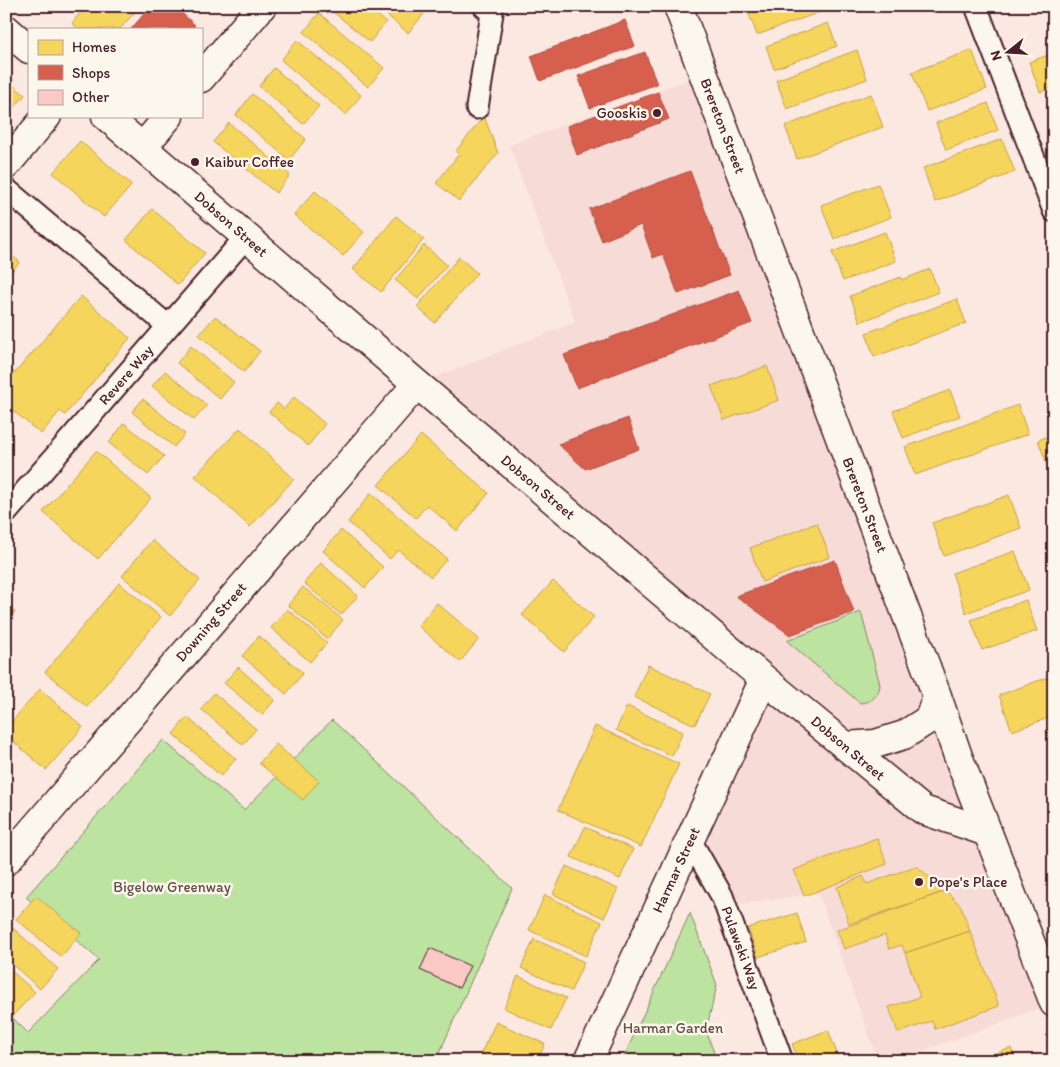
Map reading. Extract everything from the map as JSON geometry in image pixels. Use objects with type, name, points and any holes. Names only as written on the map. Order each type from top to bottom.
[{"type":"street","points":[[202,77],[262,6]]},
{"type":"street","name":"Brereton Street","points":[[678,6],[938,696],[958,756],[1054,1003]]},
{"type":"street","points":[[6,29],[28,48]]},
{"type":"street","points":[[6,165],[45,118]]},
{"type":"street","name":"Dobson Street","points":[[108,118],[416,384],[845,746],[924,810],[987,832]]},
{"type":"street","points":[[143,147],[167,118]]},
{"type":"street","name":"Downing Street","points":[[6,860],[416,384]]},
{"type":"street","name":"Harmar Street","points":[[588,1061],[764,678]]},
{"type":"street","points":[[845,746],[875,744],[904,735],[929,719],[938,696]]},
{"type":"lane","points":[[477,108],[492,13],[484,6]]},
{"type":"lane","points":[[976,6],[1054,211]]},
{"type":"lane","points":[[6,189],[168,326]]},
{"type":"lane","name":"Revere Way","points":[[6,513],[246,237]]},
{"type":"lane","name":"Pulawski Way","points":[[690,840],[722,896],[782,1061]]},
{"type":"shaded area","points":[[703,74],[1054,1003],[896,1061],[878,1061],[818,893],[726,906],[690,840],[764,678],[417,384],[575,322],[509,145]]},
{"type":"green space","points":[[861,612],[880,685],[878,693],[874,698],[860,703],[787,641]]},
{"type":"green space","name":"Bigelow Greenway","points":[[332,720],[512,888],[436,1061],[6,1061],[6,1011],[28,1033],[99,960],[26,897],[163,740],[244,810]]},
{"type":"green space","name":"Harmar Garden","points":[[690,913],[717,985],[706,1031],[717,1061],[622,1061]]},
{"type":"building: Homes","points":[[86,6],[140,6],[121,28],[77,28],[72,23]]},
{"type":"building: Homes","points":[[326,6],[367,6],[386,22],[370,42]]},
{"type":"building: Homes","points":[[376,6],[415,6],[424,14],[408,33]]},
{"type":"building: Homes","points":[[746,6],[825,6],[826,10],[757,35]]},
{"type":"building: Homes","points":[[319,13],[384,68],[368,87],[304,32]]},
{"type":"building: Homes","points":[[828,23],[837,46],[774,69],[766,46]]},
{"type":"building: Homes","points":[[297,40],[361,95],[346,115],[281,60]]},
{"type":"building: Homes","points":[[857,50],[867,79],[787,109],[776,80]]},
{"type":"building: Homes","points":[[972,50],[987,89],[927,111],[912,72]]},
{"type":"building: Homes","points":[[1054,53],[1054,87],[1040,92],[1029,62]]},
{"type":"building: Homes","points":[[274,68],[319,106],[303,124],[259,86]]},
{"type":"building: Homes","points":[[6,79],[25,95],[6,117]]},
{"type":"building: Homes","points":[[252,94],[306,139],[289,160],[236,115]]},
{"type":"building: Homes","points":[[871,94],[883,127],[797,159],[785,126]]},
{"type":"building: Homes","points":[[988,103],[998,130],[946,150],[936,123]]},
{"type":"building: Homes","points":[[484,116],[498,153],[459,201],[436,183],[459,154],[456,151]]},
{"type":"building: Homes","points":[[229,123],[290,175],[276,193],[213,142]]},
{"type":"building: Homes","points":[[1002,139],[1015,172],[935,202],[923,168]]},
{"type":"building: Homes","points":[[80,141],[132,185],[104,217],[53,173]]},
{"type":"building: Homes","points":[[878,184],[891,217],[834,239],[821,205]]},
{"type":"building: Homes","points":[[315,191],[364,232],[343,256],[294,215]]},
{"type":"building: Homes","points":[[152,209],[205,253],[178,285],[126,240]]},
{"type":"building: Homes","points":[[396,216],[424,239],[381,292],[353,269]]},
{"type":"building: Homes","points":[[885,232],[896,261],[843,281],[832,252]]},
{"type":"building: Homes","points":[[424,245],[447,265],[418,299],[395,280]]},
{"type":"building: Homes","points":[[6,251],[20,262],[6,278]]},
{"type":"building: Homes","points":[[459,257],[477,273],[435,323],[417,307]]},
{"type":"building: Homes","points":[[930,269],[939,292],[860,322],[850,296],[901,277],[902,280]]},
{"type":"building: Homes","points":[[81,296],[130,338],[65,415],[60,411],[41,434],[6,405],[6,365],[15,373]]},
{"type":"building: Homes","points":[[957,299],[966,323],[874,357],[866,333]]},
{"type":"building: Homes","points":[[215,316],[260,351],[244,372],[199,335]]},
{"type":"building: Homes","points":[[191,346],[234,382],[220,399],[177,363]]},
{"type":"building: Homes","points":[[767,366],[779,400],[724,420],[711,386]]},
{"type":"building: Homes","points":[[165,371],[207,405],[194,420],[152,386]]},
{"type":"building: Homes","points":[[950,390],[960,416],[903,438],[893,411]]},
{"type":"building: Homes","points":[[294,397],[325,424],[308,446],[269,412],[277,403],[284,409]]},
{"type":"building: Homes","points":[[143,399],[185,434],[174,447],[132,412]]},
{"type":"building: Homes","points":[[1018,405],[1028,434],[915,475],[905,447]]},
{"type":"building: Homes","points":[[124,423],[164,456],[148,475],[109,443]]},
{"type":"building: Homes","points":[[240,428],[294,479],[250,527],[195,476]]},
{"type":"building: Homes","points":[[1054,434],[1054,474],[1051,475],[1038,440]]},
{"type":"building: Homes","points":[[421,435],[489,493],[457,531],[427,505],[416,518],[378,485]]},
{"type":"building: Homes","points":[[96,451],[151,498],[98,559],[43,512]]},
{"type":"building: Homes","points":[[371,493],[447,559],[431,577],[398,550],[390,559],[348,522]]},
{"type":"building: Homes","points":[[1009,495],[1021,528],[944,556],[932,523]]},
{"type":"building: Homes","points":[[817,523],[830,557],[762,582],[750,548]]},
{"type":"building: Homes","points":[[341,530],[383,567],[365,588],[323,551]]},
{"type":"building: Homes","points":[[152,540],[200,580],[170,616],[122,576]]},
{"type":"building: Homes","points":[[1015,551],[1029,590],[966,613],[952,573]]},
{"type":"building: Homes","points":[[321,563],[358,596],[341,615],[304,583]]},
{"type":"building: Homes","points":[[553,581],[594,617],[564,652],[522,615]]},
{"type":"building: Homes","points":[[119,583],[161,617],[87,707],[45,672]]},
{"type":"building: Homes","points":[[303,587],[343,620],[327,639],[288,605]]},
{"type":"building: Homes","points":[[1026,600],[1037,631],[982,650],[971,620]]},
{"type":"building: Homes","points":[[437,603],[479,639],[460,662],[418,626]]},
{"type":"building: Homes","points":[[6,604],[15,612],[6,622]]},
{"type":"building: Homes","points":[[287,609],[327,643],[310,662],[271,628]]},
{"type":"building: Homes","points":[[259,636],[303,673],[286,694],[242,656]]},
{"type":"building: Homes","points":[[648,665],[710,694],[695,725],[634,697]]},
{"type":"building: Homes","points":[[238,667],[275,700],[262,715],[224,683]]},
{"type":"building: Homes","points":[[1054,675],[1054,716],[1012,731],[999,695]]},
{"type":"building: Homes","points":[[40,689],[83,727],[46,770],[6,735],[6,728]]},
{"type":"building: Homes","points":[[214,693],[256,729],[243,745],[201,709]]},
{"type":"building: Homes","points":[[627,706],[683,732],[672,756],[616,730]]},
{"type":"building: Homes","points":[[187,717],[236,759],[221,776],[173,734]]},
{"type":"building: Homes","points":[[595,726],[679,764],[641,847],[558,810]]},
{"type":"building: Homes","points":[[1054,727],[1054,752],[1046,730]]},
{"type":"building: Homes","points":[[276,744],[319,781],[303,800],[259,763]]},
{"type":"building: Homes","points":[[585,827],[633,849],[620,879],[571,857]]},
{"type":"building: Homes","points":[[877,838],[887,864],[804,896],[794,870]]},
{"type":"building: Homes","points":[[566,866],[618,889],[604,918],[553,894]]},
{"type":"building: Homes","points":[[916,866],[946,891],[849,924],[837,887],[863,876],[867,884]]},
{"type":"building: Homes","points":[[946,891],[961,906],[970,931],[905,953],[902,945],[889,949],[885,935],[844,949],[837,930]]},
{"type":"building: Homes","points":[[545,895],[602,922],[586,956],[529,930]]},
{"type":"building: Homes","points":[[36,896],[81,933],[61,957],[16,919]]},
{"type":"building: Homes","points":[[797,913],[806,942],[758,957],[748,928]]},
{"type":"building: Homes","points":[[12,927],[58,969],[40,989],[6,959],[6,933]]},
{"type":"building: Homes","points":[[970,931],[999,1006],[935,1029],[932,1021],[898,1033],[889,1007],[920,997],[905,953]]},
{"type":"building: Homes","points":[[534,939],[584,962],[571,991],[521,968]]},
{"type":"building: Homes","points":[[6,966],[35,992],[6,1023]]},
{"type":"building: Homes","points":[[518,976],[566,998],[551,1030],[504,1008]]},
{"type":"building: Homes","points":[[496,1022],[545,1044],[537,1061],[492,1061],[480,1055]]},
{"type":"building: Homes","points":[[828,1030],[840,1061],[799,1061],[792,1044]]},
{"type":"building: Homes","points":[[1011,1048],[1016,1061],[974,1061]]},
{"type":"building: Shops","points":[[151,6],[174,6],[195,25],[193,28],[132,28]]},
{"type":"building: Shops","points":[[625,20],[635,46],[540,81],[531,56]]},
{"type":"building: Shops","points":[[645,52],[657,84],[590,108],[578,76]]},
{"type":"building: Shops","points":[[658,92],[669,119],[577,155],[567,126]]},
{"type":"building: Shops","points":[[690,171],[730,275],[678,294],[663,254],[653,258],[641,225],[602,241],[589,209]]},
{"type":"building: Shops","points":[[739,290],[752,323],[577,388],[564,355]]},
{"type":"building: Shops","points":[[628,418],[639,449],[585,469],[558,444]]},
{"type":"building: Shops","points":[[835,560],[854,612],[790,635],[736,596]]},
{"type":"building: Other","points":[[430,948],[470,966],[459,988],[420,970]]},
{"type":"place","name":"Gooskis","points":[[657,113]]},
{"type":"place","name":"Kaibur Coffee","points":[[195,162]]},
{"type":"place","name":"Pope's Place","points":[[919,882]]}]
